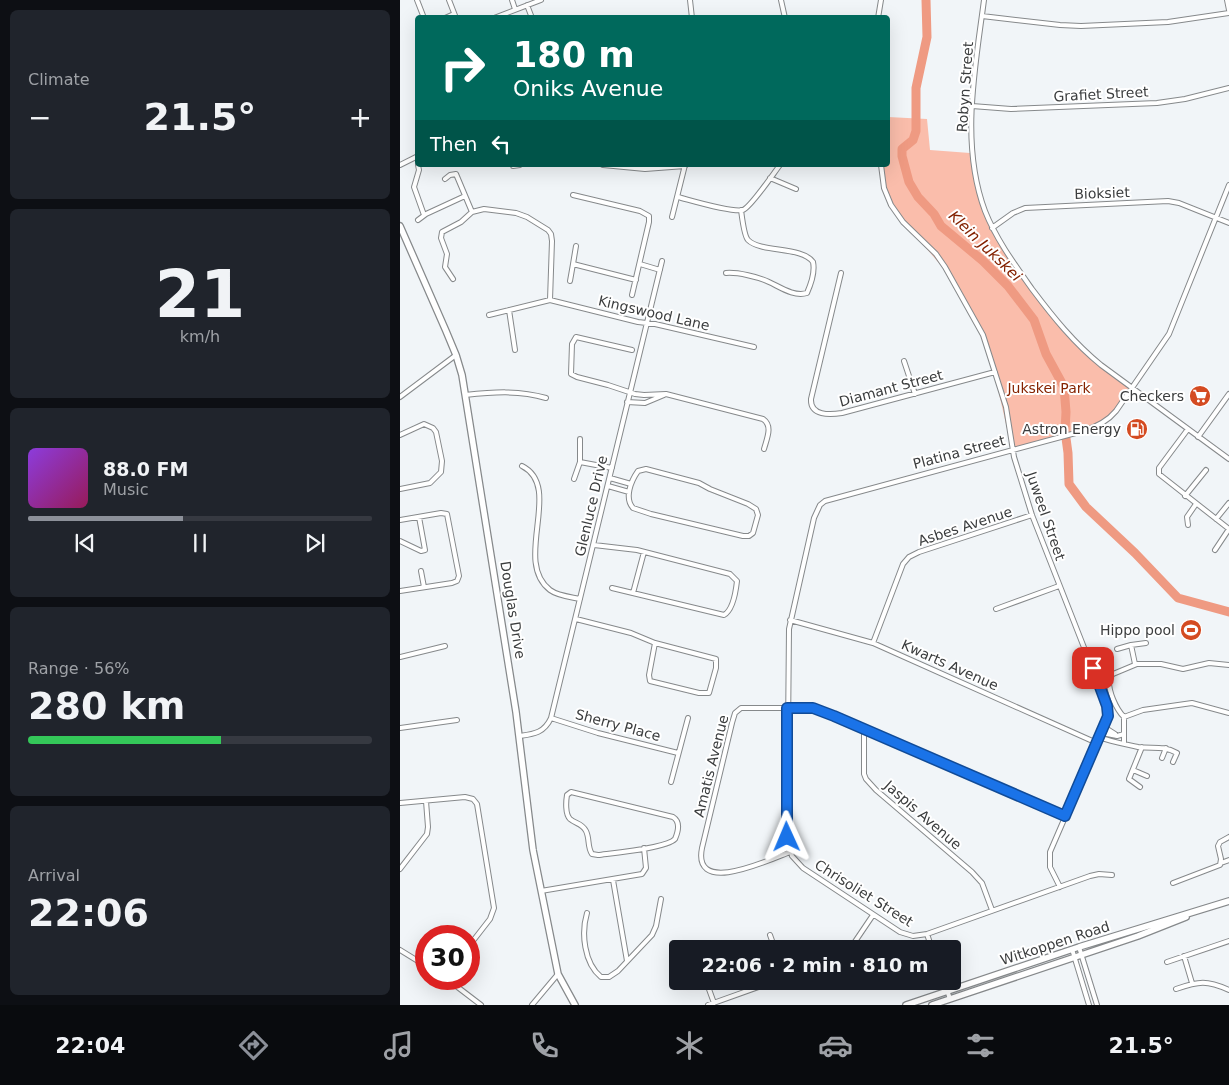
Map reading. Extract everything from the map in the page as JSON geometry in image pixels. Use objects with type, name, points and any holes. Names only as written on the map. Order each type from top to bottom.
[{"type":"street","points":[[417,0],[423,15]]},
{"type":"street","points":[[449,0],[455,15]]},
{"type":"street","points":[[512,0],[515,10]]},
{"type":"street","points":[[502,15],[541,0]]},
{"type":"street","points":[[690,0],[692,15]]},
{"type":"street","points":[[781,0],[784,15]]},
{"type":"street","points":[[878,15],[881,0]]},
{"type":"street","name":"Robyn Street","points":[[984,0],[972,106],[971,135],[983,204],[992,228],[1019,271],[1066,332],[1095,361],[1229,460]]},
{"type":"street","points":[[1227,0],[1229,10]]},
{"type":"street","points":[[528,5],[531,15]]},
{"type":"street","points":[[982,16],[1082,26],[1178,21],[1229,13]]},
{"type":"street","name":"Grafiet Street","points":[[972,106],[1011,109],[1157,103],[1185,99],[1229,88]]},
{"type":"street","points":[[400,165],[415,158]]},
{"type":"street","points":[[420,167],[414,188],[424,215]]},
{"type":"street","points":[[618,167],[635,169],[650,167]]},
{"type":"street","points":[[672,217],[685,167]]},
{"type":"street","points":[[678,197],[722,208],[741,210],[750,204],[778,167]]},
{"type":"street","name":"Juweel Street","points":[[881,167],[884,188],[891,205],[903,222],[936,254],[952,276],[983,335],[1006,410],[1013,450],[1032,516],[1107,706],[1108,716],[1101,735],[1050,855],[1050,867],[1060,886]]},
{"type":"street","points":[[446,179],[450,175],[456,174],[472,212]]},
{"type":"street","points":[[770,178],[796,189]]},
{"type":"street","name":"Platina Street","points":[[790,620],[812,526],[820,505],[832,498],[1095,428],[1108,420],[1169,334],[1229,185]]},
{"type":"street","points":[[573,195],[648,214],[650,219],[632,295]]},
{"type":"street","points":[[418,220],[424,215],[465,196]]},
{"type":"street","name":"Bioksiet","points":[[992,228],[1022,209],[1172,202],[1229,223]]},
{"type":"street","points":[[453,279],[445,267],[447,254],[441,234],[461,222],[472,212],[479,209],[490,209],[516,213],[527,217],[548,230],[551,234],[552,249],[550,300],[489,315]]},
{"type":"street","points":[[726,273],[763,280],[780,288],[802,294],[808,292],[814,270],[813,262],[807,255],[749,241],[745,234],[741,210]]},
{"type":"street","name":"Douglas Drive","points":[[400,226],[456,355],[465,395],[520,736],[530,831],[558,974],[575,1005]]},
{"type":"street","points":[[570,281],[576,246]]},
{"type":"street","name":"Glenluce Drive","points":[[551,718],[662,261]]},
{"type":"street","points":[[572,264],[636,280]]},
{"type":"street","points":[[640,264],[660,270]]},
{"type":"street","name":"Diamant Street","points":[[841,273],[811,396],[811,406],[820,413],[837,414],[995,372]]},
{"type":"street","name":"Kingswood Lane","points":[[550,300],[646,324],[754,347]]},
{"type":"street","points":[[509,310],[515,350]]},
{"type":"street","points":[[632,350],[576,337],[572,344],[570,369],[573,376],[640,395],[666,394],[766,420],[769,427],[764,448]]},
{"type":"street","points":[[400,397],[456,355]]},
{"type":"street","points":[[904,361],[915,394]]},
{"type":"street","points":[[465,395],[515,392],[546,398]]},
{"type":"street","points":[[627,402],[645,403],[666,394]]},
{"type":"street","points":[[1198,436],[1229,394]]},
{"type":"street","points":[[400,435],[424,424],[433,428],[437,435],[442,467],[440,474],[430,483],[400,489]]},
{"type":"street","points":[[1188,430],[1158,471],[1159,475],[1229,529],[1215,550]]},
{"type":"street","points":[[574,479],[580,462],[580,439]]},
{"type":"street","points":[[580,462],[612,468]]},
{"type":"street","points":[[522,466],[532,472],[539,487],[536,560],[538,574],[552,591],[580,599]]},
{"type":"street","points":[[642,469],[696,482],[748,504],[756,509],[758,518],[753,532],[749,536],[743,536],[633,508],[630,505],[629,492],[637,473],[642,469]]},
{"type":"street","points":[[1185,496],[1206,470]]},
{"type":"street","points":[[610,478],[631,484]]},
{"type":"street","points":[[608,486],[629,492]]},
{"type":"street","points":[[1216,519],[1229,503]]},
{"type":"street","points":[[1188,525],[1187,517],[1196,504]]},
{"type":"street","points":[[400,520],[441,513],[447,514],[459,576],[455,582],[401,590]]},
{"type":"street","name":"Asbes Avenue","points":[[873,643],[907,558],[928,549],[1032,516]]},
{"type":"street","points":[[400,541],[422,551],[424,550],[420,517]]},
{"type":"street","points":[[594,545],[644,552],[730,574],[737,581],[729,610],[724,615],[612,588]]},
{"type":"street","points":[[633,593],[644,552]]},
{"type":"street","points":[[421,571],[424,587]]},
{"type":"street","points":[[996,609],[1059,586]]},
{"type":"street","points":[[576,619],[716,658],[716,668],[709,693],[699,693],[650,681],[649,675],[655,642]]},
{"type":"street","points":[[790,620],[787,652],[787,837],[790,852]]},
{"type":"street","name":"Kwarts Avenue","points":[[790,620],[873,643],[1097,743]]},
{"type":"street","points":[[1116,649],[1146,643]]},
{"type":"street","points":[[1131,645],[1135,664]]},
{"type":"street","points":[[400,657],[445,646]]},
{"type":"street","points":[[1124,743],[1124,717],[1109,687],[1109,677],[1135,664],[1161,664],[1182,669],[1209,663],[1229,665]]},
{"type":"street","points":[[1124,717],[1143,710],[1192,703],[1229,713]]},
{"type":"street","name":"Amatis Avenue","points":[[790,852],[736,871],[721,873],[712,871],[704,866],[701,859],[734,716],[743,708],[818,710],[864,728],[1065,816]]},
{"type":"street","points":[[520,736],[539,732],[546,728],[551,718]]},
{"type":"street","name":"Sherry Place","points":[[551,718],[598,733],[678,753]]},
{"type":"street","points":[[671,782],[688,718]]},
{"type":"street","points":[[400,728],[457,720]]},
{"type":"street","points":[[1104,727],[1117,736]]},
{"type":"street","name":"Jaspis Avenue","points":[[864,728],[864,771],[866,779],[876,790],[972,872],[982,883],[992,910]]},
{"type":"street","points":[[1101,735],[1117,736],[1124,734]]},
{"type":"street","points":[[1101,735],[1115,743],[1142,747],[1158,746],[1177,752],[1173,762]]},
{"type":"street","points":[[1140,787],[1129,780],[1142,747]]},
{"type":"street","points":[[1162,758],[1166,748]]},
{"type":"street","points":[[1133,770],[1147,776]]},
{"type":"street","points":[[571,792],[668,815],[676,819],[678,825],[674,842],[644,848],[598,855],[592,854],[588,847],[586,831],[582,825],[568,816],[568,793],[571,792]]},
{"type":"street","points":[[400,803],[468,797],[477,804],[494,908],[490,919],[480,932]]},
{"type":"street","points":[[400,869],[427,834],[426,801]]},
{"type":"street","points":[[1221,863],[1219,844],[1229,837]]},
{"type":"street","points":[[541,891],[613,880],[644,873],[646,868],[644,848]]},
{"type":"street","name":"Chrisoliet Street","points":[[790,852],[803,868],[908,936],[927,934],[1096,874],[1112,875]]},
{"type":"street","points":[[1173,883],[1216,867],[1229,860]]},
{"type":"street","points":[[613,880],[628,961]]},
{"type":"street","points":[[587,913],[584,924],[588,956],[595,972],[601,977],[609,977],[628,961],[653,933],[661,899]]},
{"type":"street","name":"Witkoppen Road","points":[[906,1005],[1079,947],[1229,901]]},
{"type":"street","name":"Witkoppen Road","points":[[932,1005],[1151,932],[1211,907]]},
{"type":"street","points":[[856,940],[873,915]]},
{"type":"street","name":"Chrisoliet Street","points":[[927,934],[929,940]]},
{"type":"street","points":[[770,935],[772,940]]},
{"type":"street","points":[[1167,962],[1229,940]]},
{"type":"street","points":[[1079,947],[1097,1005]]},
{"type":"street","points":[[400,950],[415,959]]},
{"type":"street","points":[[1072,950],[1090,1005]]},
{"type":"street","points":[[1184,956],[1192,983]]},
{"type":"street","points":[[532,1005],[558,974]]},
{"type":"street","points":[[1176,989],[1192,983],[1208,982],[1229,990]]},
{"type":"street","points":[[462,990],[481,1005]]},
{"type":"street","points":[[709,990],[714,1003]]},
{"type":"street","points":[[708,1005],[750,990]]},
{"type":"street","points":[[948,991],[950,998]]},
{"type":"green space","name":"Jukskei Park","points":[[890,117],[927,119],[930,150],[970,153],[975,184],[983,210],[1002,247],[1025,283],[1064,333],[1095,363],[1131,390],[1116,412],[1103,424],[1012,450],[994,372],[978,327],[955,282],[903,221],[883,187],[881,167],[890,167]]},
{"type":"waterway","name":"Klein Jukskei","points":[[926,0],[927,37],[916,88],[916,131],[913,140],[902,149],[909,182],[918,197],[934,214],[941,226],[983,261],[1008,286],[1034,320],[1046,354],[1064,387],[1069,484],[1086,507],[1135,553],[1178,598],[1229,612]]},
{"type":"place","name":"Checkers","points":[[1200,396]]},
{"type":"place","name":"Astron Energy","points":[[1137,429]]},
{"type":"place","name":"Hippo pool","points":[[1191,630]]},
{"type":"route","points":[[787,837],[787,708],[813,708],[822,711],[1065,816],[1108,716],[1107,706],[1093,668]]}]
